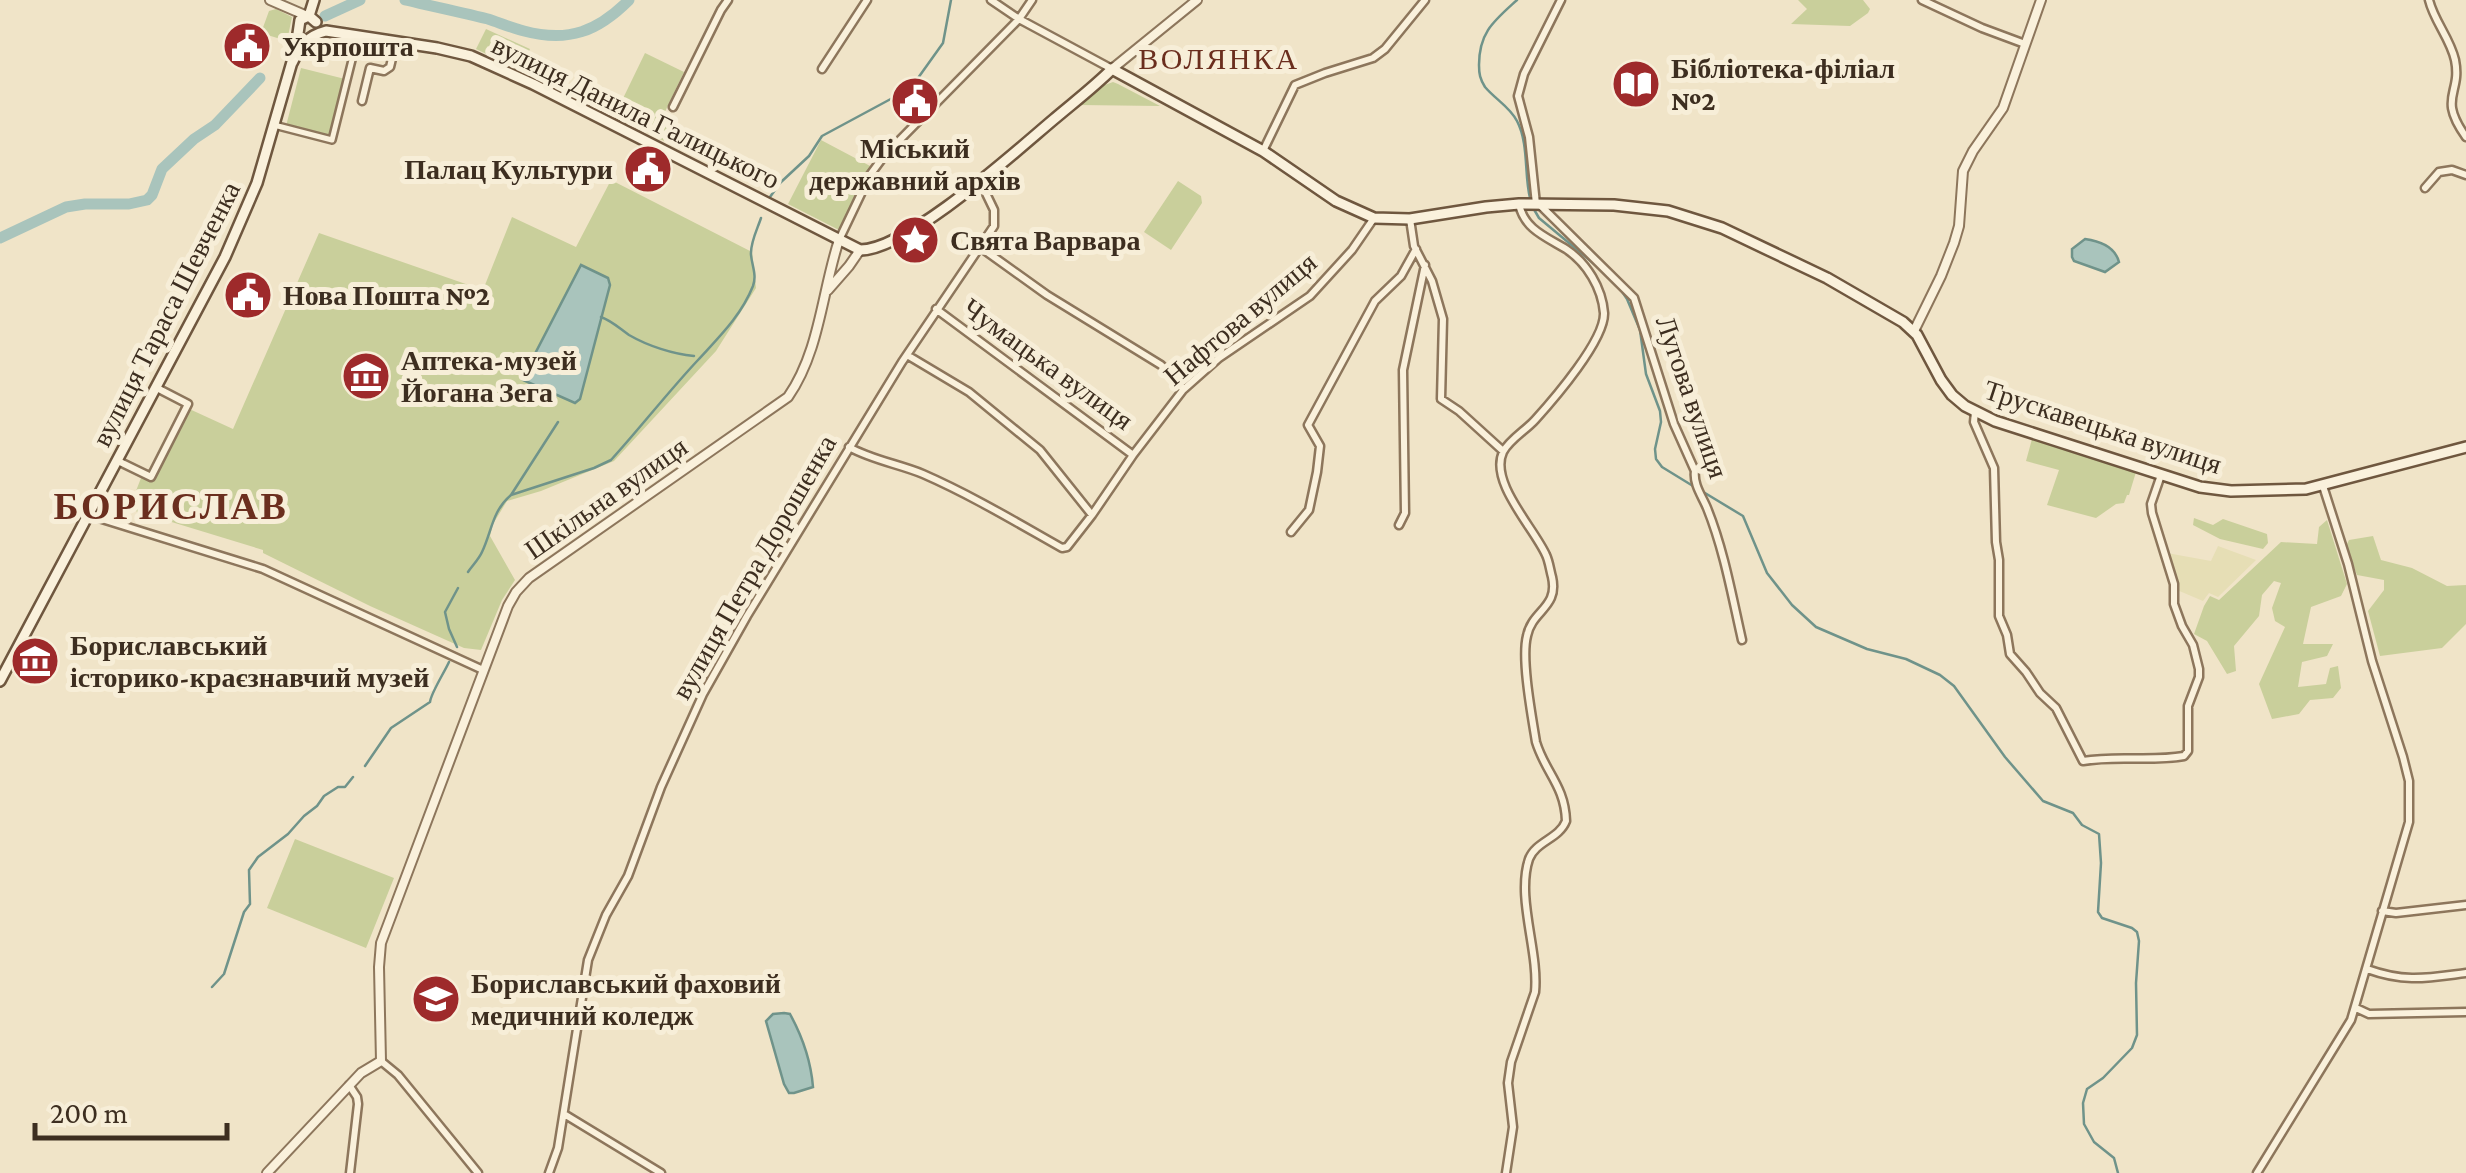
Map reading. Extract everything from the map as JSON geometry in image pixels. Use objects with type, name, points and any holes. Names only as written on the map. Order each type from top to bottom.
[{"type":"main road","points":[[308,17],[326,31]]},
{"type":"main road","points":[[308,17],[307,36],[326,31]]},
{"type":"main road","name":"вулиця Тараса Шевченка","points":[[0,681],[242,220],[308,17]]},
{"type":"main road","name":"вулиця Данила Галицького","points":[[326,31],[462,53],[500,68],[860,250]]},
{"type":"main road","points":[[292,63],[312,35]]},
{"type":"main road","name":"Трускавецька вулиця","points":[[1112,69],[1262,150],[1336,200],[1374,218],[1410,219],[1486,206],[1531,204],[1636,206],[1707,222],[1745,237],[1894,315],[1914,330],[1946,387],[1975,412],[2200,487],[2231,492],[2306,489],[2466,447]]},
{"type":"main road","points":[[860,250],[888,243],[947,206],[1112,69]]},
{"type":"street","points":[[270,0],[308,17]]},
{"type":"street","points":[[673,107],[728,0]]},
{"type":"street","points":[[822,68],[867,0]]},
{"type":"street","points":[[990,0],[1112,69],[1197,0]]},
{"type":"street","points":[[839,240],[870,175],[884,156],[1019,19],[1032,0]]},
{"type":"street","points":[[1262,150],[1295,85],[1373,58],[1425,0]]},
{"type":"street","points":[[1506,1173],[1513,1127],[1508,1083],[1536,983],[1527,913],[1528,866],[1534,851],[1558,833],[1566,820],[1563,795],[1536,742],[1526,648],[1530,626],[1552,600],[1553,581],[1546,555],[1504,484],[1501,463],[1504,451],[1537,418],[1589,352],[1604,320],[1601,296],[1589,272],[1577,258],[1544,238],[1522,216],[1531,204],[1529,137],[1518,96],[1524,74],[1561,0]]},
{"type":"street","points":[[1922,0],[2025,44]]},
{"type":"street","points":[[1914,330],[1954,244],[1963,171],[2003,108],[2041,0]]},
{"type":"street","points":[[2429,0],[2454,58],[2450,106],[2466,137]]},
{"type":"street","points":[[274,124],[332,140],[358,36]]},
{"type":"street","points":[[362,101],[370,68],[384,72],[390,67],[396,42]]},
{"type":"street","points":[[2425,188],[2439,172],[2452,170],[2466,175]]},
{"type":"street","name":"вулиця Петра Дорошенка","points":[[549,1173],[558,1148],[588,960],[596,936],[628,876],[660,786],[703,694],[747,616],[907,355],[994,226],[991,203],[980,182]]},
{"type":"street","name":"Лугова вулиця","points":[[1531,204],[1634,298],[1674,424],[1695,471],[1693,478],[1722,554],[1742,640]]},
{"type":"street","name":"Нафтова вулиця","points":[[850,448],[922,474],[1062,548],[1067,547],[1183,390],[1219,358],[1310,296],[1352,250],[1374,218]]},
{"type":"street","points":[[1410,219],[1416,249],[1443,319],[1440,395],[1504,451]]},
{"type":"street","name":"Шкільна вулиця","points":[[381,1061],[381,943],[508,606],[529,578],[788,398],[806,359],[839,240]]},
{"type":"street","points":[[980,247],[1046,295],[1161,366],[1183,390]]},
{"type":"street","points":[[1292,532],[1309,510],[1317,472],[1320,446],[1308,425],[1375,301],[1402,276],[1416,249]]},
{"type":"street","name":"Шкільна вулиця","points":[[828,290],[860,250]]},
{"type":"street","points":[[1400,525],[1405,512],[1403,370],[1425,264]]},
{"type":"street","name":"Чумацька вулиця","points":[[936,310],[1133,455]]},
{"type":"street","points":[[907,355],[969,392],[1040,450],[1092,514]]},
{"type":"street","points":[[118,460],[150,477],[188,404],[156,388]]},
{"type":"street","points":[[1975,412],[1974,422],[1994,468],[1999,616],[2010,654],[2056,708],[2082,762],[2102,758],[2158,760],[2184,756],[2188,751],[2188,706],[2199,670],[2193,645],[2174,604],[2174,584],[2152,513],[2151,504],[2161,475]]},
{"type":"street","points":[[2257,1173],[2351,1020],[2409,822],[2409,782],[2323,486]]},
{"type":"street","points":[[88,514],[263,569],[484,670]]},
{"type":"street","points":[[2382,911],[2466,905]]},
{"type":"street","points":[[2368,969],[2406,979],[2466,972]]},
{"type":"street","points":[[2356,1008],[2369,1014],[2466,1012]]},
{"type":"street","points":[[266,1173],[360,1073],[381,1061],[398,1075],[478,1173]]},
{"type":"street","points":[[349,1085],[358,1104],[350,1173]]},
{"type":"street","points":[[564,1114],[661,1173]]},
{"type":"shaded area","points":[[2218,546],[2256,560],[2218,597],[2209,593],[2203,601],[2177,590],[2167,553],[2211,561]]},
{"type":"green space","points":[[1798,0],[1863,0],[1870,9],[1850,26],[1791,24],[1807,9]]},
{"type":"green space","points":[[276,9],[292,17],[287,41],[261,33],[269,11]]},
{"type":"green space","points":[[486,29],[530,49],[520,70],[476,49]]},
{"type":"green space","points":[[645,53],[684,72],[661,120],[690,134],[683,150],[614,117]]},
{"type":"green space","points":[[301,68],[345,79],[330,137],[286,126]]},
{"type":"green space","points":[[1113,82],[1160,106],[1079,105]]},
{"type":"green space","points":[[821,140],[872,167],[839,230],[788,204]]},
{"type":"green space","points":[[611,180],[752,252],[756,288],[716,351],[614,461],[507,501],[490,536],[515,580],[481,650],[464,648],[370,606],[263,550],[129,509],[141,478],[148,479],[185,407],[233,429],[319,233],[483,290],[512,217],[576,247]]},
{"type":"green space","points":[[1178,181],[1201,196],[1202,203],[1171,250],[1144,232]]},
{"type":"green space","points":[[2032,439],[2136,472],[2124,503],[2096,518],[2047,505],[2059,470],[2026,461]]},
{"type":"green space","points":[[2194,518],[2213,525],[2223,519],[2267,534],[2268,543],[2263,549],[2220,539],[2193,525]]},
{"type":"green space","points":[[2327,520],[2347,584],[2341,596],[2311,607],[2303,644],[2333,644],[2327,656],[2302,662],[2298,687],[2326,684],[2330,668],[2338,666],[2341,688],[2333,698],[2310,700],[2299,714],[2272,719],[2259,684],[2285,627],[2275,621],[2272,608],[2281,583],[2274,581],[2262,595],[2259,616],[2234,646],[2236,671],[2227,674],[2207,641],[2194,634],[2210,596],[2219,600],[2281,542],[2317,544],[2319,527]]},
{"type":"green space","points":[[2373,536],[2381,560],[2412,568],[2447,586],[2466,585],[2466,624],[2442,648],[2380,656],[2368,611],[2384,590],[2384,580],[2357,575],[2346,546],[2349,540]]},
{"type":"green space","points":[[295,839],[394,878],[366,948],[267,908]]},
{"type":"water","points":[[2085,239],[2106,246],[2119,262],[2105,272],[2074,261],[2072,249]]},
{"type":"water","points":[[581,265],[608,278],[610,285],[580,399],[575,403],[523,380]]},
{"type":"water","points":[[773,1014],[790,1014],[798,1031],[812,1078],[813,1087],[794,1093],[789,1093],[784,1084],[766,1021]]},
{"type":"waterway","points":[[325,16],[360,0]]},
{"type":"waterway","points":[[405,0],[555,36],[594,27],[629,0]]},
{"type":"waterway","points":[[770,197],[809,156],[822,136],[913,85],[943,43],[951,0]]},
{"type":"waterway","points":[[1517,0],[1485,35],[1479,71],[1485,87],[1510,111],[1521,130],[1530,198]]},
{"type":"waterway","points":[[0,238],[66,207],[147,200],[162,169],[215,125],[260,78]]},
{"type":"waterway","points":[[1532,206],[1539,218],[1599,268]]},
{"type":"waterway","points":[[511,495],[611,460],[742,307],[754,282],[751,250],[761,218]]},
{"type":"waterway","points":[[1619,287],[1640,330],[1646,374],[1660,411],[1656,459],[1693,486]]},
{"type":"waterway","points":[[601,317],[644,343],[694,356]]},
{"type":"waterway","points":[[468,572],[481,555],[500,508],[558,422]]},
{"type":"waterway","points":[[1700,490],[1743,516],[1767,573],[1816,627],[1940,675],[1954,686],[2005,757],[2043,801],[2073,813],[2082,825],[2099,834],[2098,912],[2102,918],[2132,928],[2139,941],[2137,1035],[2132,1048],[2087,1089],[2083,1103],[2084,1124],[2094,1142],[2114,1158],[2118,1173]]},
{"type":"waterway","points":[[457,647],[445,612],[458,588]]},
{"type":"waterway","points":[[365,766],[391,728],[430,702],[449,662]]},
{"type":"waterway","points":[[212,987],[224,974],[250,904],[249,870],[324,796],[345,787],[353,777]]},
{"type":"place","name":"Укрпошта","points":[[247,46]]},
{"type":"place","name":"Бібліотека-філіал №2","points":[[1636,84]]},
{"type":"place","name":"Міський державний архів","points":[[915,101]]},
{"type":"place","name":"Палац Культури","points":[[648,169]]},
{"type":"place","name":"Свята Варвара","points":[[915,240]]},
{"type":"place","name":"Нова Пошта №2","points":[[248,295]]},
{"type":"place","name":"Аптека-музей Йогана Зега","points":[[366,376]]},
{"type":"place","name":"Бориславський історико-краєзнавчий музей","points":[[35,661]]},
{"type":"place","name":"Бориславський фаховий медичний коледж","points":[[436,999]]},
{"type":"district","name":"ВОЛЯНКА","points":[[1219,58]]},
{"type":"district","name":"БОРИСЛАВ","points":[[171,506]]}]
